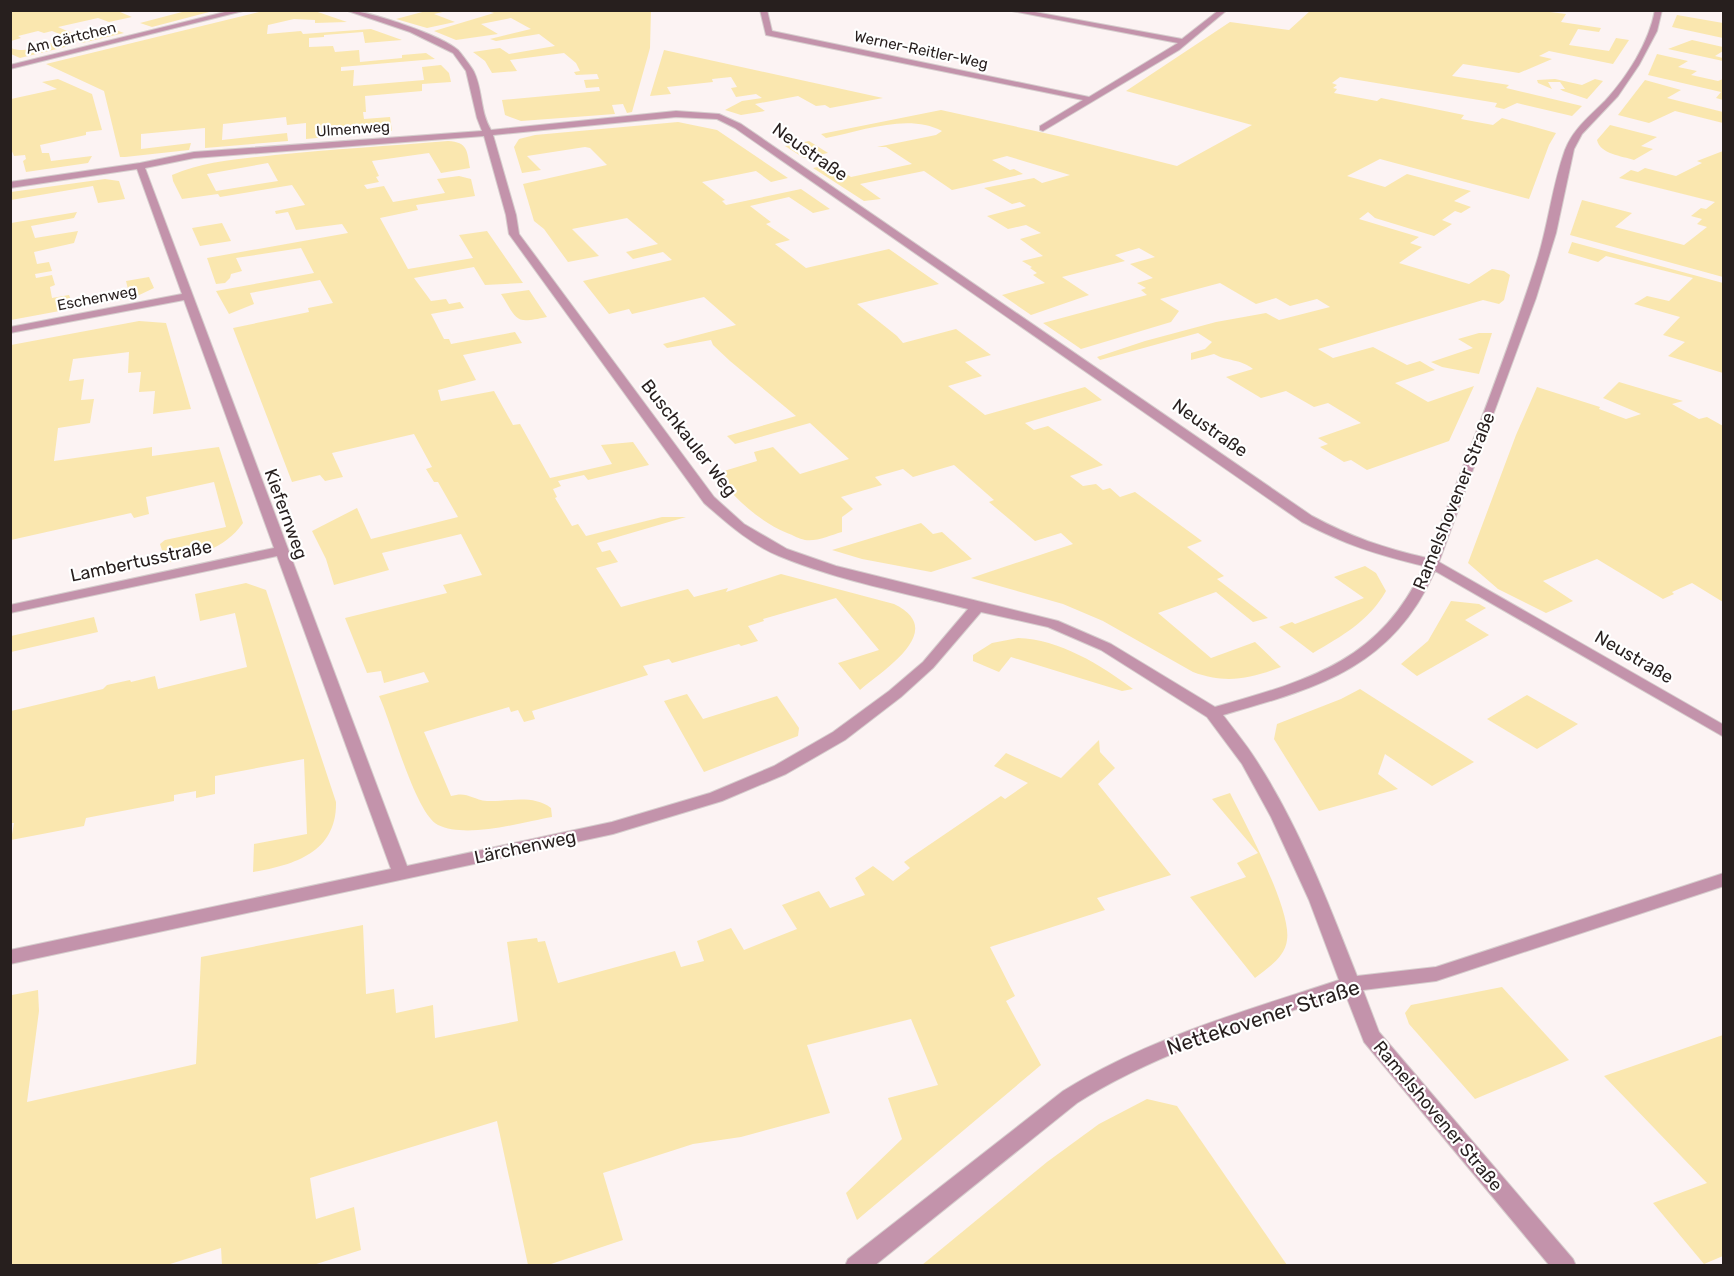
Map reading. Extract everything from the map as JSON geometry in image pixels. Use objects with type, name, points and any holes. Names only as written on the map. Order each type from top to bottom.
[{"type":"street","name":"Am Gärtchen","points":[[10,67],[244,10]]},
{"type":"street","name":"Buschkauler Weg","points":[[348,10],[413,30],[456,52],[457,59],[469,70],[480,122],[488,133],[511,215],[514,234],[709,500],[739,527],[782,552],[831,569],[978,608],[1053,624],[1106,646],[1212,713]]},
{"type":"street","name":"Werner-Reitler-Weg","points":[[763,10],[769,33],[1089,99]]},
{"type":"street","points":[[1010,10],[1185,42]]},
{"type":"street","points":[[1043,128],[1185,42],[1224,10]]},
{"type":"street","name":"Ramelshovener Straße","points":[[1565,1266],[1371,1036],[1318,900],[1280,817],[1249,762],[1212,713],[1290,688],[1326,674],[1362,656],[1388,634],[1413,600],[1431,563],[1507,368],[1551,232],[1570,148],[1585,124],[1615,94],[1646,46],[1658,21],[1659,10]]},
{"type":"street","name":"Ulmenweg","points":[[10,185],[140,166],[184,157],[240,151],[488,133],[676,114],[699,115]]},
{"type":"street","name":"Neustraße","points":[[699,115],[719,117],[738,126],[1307,519],[1339,536],[1375,549],[1431,563],[1724,732]]},
{"type":"street","name":"Kiefernweg","points":[[140,166],[401,873]]},
{"type":"street","name":"Eschenweg","points":[[10,330],[189,296]]},
{"type":"street","name":"Lambertusstraße","points":[[10,609],[280,550]]},
{"type":"street","name":"Lärchenweg","points":[[10,957],[613,828],[716,797],[780,770],[839,736],[895,694],[928,665],[978,608]]},
{"type":"street","name":"Nettekovener Straße","points":[[856,1266],[1070,1097],[1097,1080],[1193,1036],[1350,984],[1436,974],[1724,879]]},
{"type":"shaded area","points":[[312,10],[347,22],[315,23],[315,20],[294,19],[268,25],[267,34],[371,29],[402,40],[365,43],[363,32],[309,38],[309,47],[333,46],[335,52],[359,50],[360,62],[426,53],[435,59],[341,67],[341,71],[354,70],[353,86],[424,80],[422,67],[441,65],[449,73],[451,82],[422,84],[422,91],[365,96],[364,119],[390,117],[392,131],[306,139],[306,123],[287,125],[286,117],[223,124],[222,140],[287,133],[288,141],[205,148],[205,128],[141,134],[141,149],[191,143],[189,150],[120,157],[104,91],[46,64],[263,11]]},
{"type":"shaded area","points":[[651,10],[650,48],[632,112],[627,113],[623,104],[612,105],[615,114],[521,121],[505,115],[502,100],[600,91],[599,87],[586,88],[584,80],[599,79],[597,74],[576,75],[574,72],[580,71],[576,63],[564,53],[510,60],[517,71],[492,73],[485,61],[473,52],[500,48],[509,54],[555,46],[539,34],[496,41],[490,39],[531,29],[511,18],[481,24],[498,34],[456,40],[434,31],[494,13],[487,11]]},
{"type":"shaded area","points":[[10,11],[126,11],[120,12],[132,17],[109,22],[98,18],[58,27],[81,37],[113,29],[124,33],[82,43],[52,31],[44,33],[38,31],[18,36],[21,38],[11,41]]},
{"type":"shaded area","points":[[179,11],[213,11],[152,27],[140,23],[182,12]]},
{"type":"shaded area","points":[[426,11],[447,11],[434,14],[455,22],[427,28],[396,19]]},
{"type":"shaded area","points":[[1310,11],[1542,11],[1566,14],[1561,22],[1601,28],[1599,32],[1578,29],[1569,45],[1609,51],[1616,38],[1629,40],[1613,64],[1549,51],[1539,56],[1552,59],[1519,73],[1463,64],[1452,76],[1509,85],[1506,88],[1582,106],[1572,116],[1517,103],[1504,109],[1495,107],[1497,103],[1340,77],[1332,83],[1337,85],[1333,88],[1337,89],[1334,93],[1377,101],[1381,98],[1464,115],[1461,119],[1493,125],[1502,118],[1556,133],[1549,145],[1529,199],[1380,159],[1347,176],[1385,187],[1407,174],[1471,191],[1454,201],[1471,207],[1461,213],[1455,211],[1442,220],[1452,224],[1434,236],[1375,218],[1368,212],[1359,219],[1419,237],[1410,243],[1422,247],[1399,263],[1469,284],[1492,269],[1504,271],[1510,275],[1504,300],[1499,304],[1483,300],[1318,349],[1333,358],[1373,347],[1407,365],[1420,361],[1435,370],[1395,383],[1428,402],[1474,386],[1449,441],[1367,470],[1351,460],[1344,462],[1320,447],[1328,444],[1318,438],[1361,423],[1328,403],[1314,407],[1286,391],[1261,398],[1226,377],[1253,369],[1243,363],[1214,354],[1191,360],[1191,353],[1205,349],[1212,342],[1198,333],[1100,360],[1097,357],[1145,341],[1216,322],[1266,313],[1279,320],[1330,307],[1317,299],[1290,306],[1276,298],[1256,304],[1220,283],[1160,299],[1179,311],[1171,322],[1081,349],[1043,323],[1147,295],[1141,290],[1146,288],[1137,283],[1153,278],[1130,264],[1155,257],[1139,248],[1115,255],[1125,261],[1062,277],[1089,295],[1031,315],[1002,295],[1045,283],[1033,275],[1037,273],[1030,268],[1032,267],[1022,261],[1043,256],[1020,239],[1041,233],[1026,225],[1008,229],[987,216],[1026,206],[1020,202],[1012,204],[984,188],[1034,178],[1042,183],[1070,175],[1007,156],[992,160],[1023,174],[952,190],[924,171],[860,184],[881,199],[864,201],[813,168],[831,164],[851,177],[912,164],[886,147],[877,147],[936,135],[942,131],[929,126],[900,123],[826,138],[821,134],[941,110],[1177,166],[1252,125],[1126,91],[1230,22],[1289,30]]},
{"type":"shaded area","points":[[1677,15],[1723,23],[1723,38],[1672,27]]},
{"type":"shaded area","points":[[1692,40],[1723,47],[1723,51],[1715,56],[1723,58],[1723,61],[1668,49]]},
{"type":"shaded area","points":[[58,41],[69,46],[20,58],[11,54],[11,48],[23,50]]},
{"type":"shaded area","points":[[664,50],[883,98],[830,108],[825,105],[816,106],[798,96],[755,104],[765,111],[741,115],[725,110],[742,101],[762,98],[756,94],[736,97],[731,88],[737,87],[731,77],[712,79],[713,82],[667,87],[671,94],[650,96]]},
{"type":"shaded area","points":[[1657,54],[1688,61],[1678,67],[1697,71],[1691,75],[1718,81],[1723,79],[1723,100],[1716,98],[1721,92],[1648,75]]},
{"type":"shaded area","points":[[58,79],[92,94],[102,130],[86,132],[86,135],[40,145],[42,153],[49,153],[51,161],[92,156],[88,163],[26,172],[23,161],[26,159],[25,155],[14,156],[11,149],[11,99],[57,89],[42,82]]},
{"type":"shaded area","points":[[1555,79],[1582,85],[1595,79],[1603,81],[1587,99],[1563,91],[1560,89],[1565,89],[1560,82],[1548,82],[1552,89],[1538,83],[1537,80]]},
{"type":"shaded area","points":[[1645,80],[1681,90],[1667,98],[1723,112],[1723,123],[1675,111],[1649,123],[1618,115]]},
{"type":"shaded area","points":[[678,122],[717,130],[788,178],[771,182],[756,171],[702,182],[725,200],[722,201],[726,205],[801,189],[830,209],[813,213],[789,197],[750,206],[771,222],[766,224],[790,240],[775,244],[806,268],[889,249],[939,284],[857,304],[903,343],[956,329],[991,355],[965,362],[982,376],[948,386],[985,415],[1085,387],[1102,400],[1025,423],[1034,430],[1048,426],[1103,465],[1070,476],[1083,486],[1096,484],[1103,490],[1110,488],[1120,497],[1135,492],[1202,541],[1187,547],[1224,576],[1217,579],[1268,618],[1253,622],[1216,592],[1158,613],[1211,658],[1255,642],[1281,667],[1248,677],[1227,679],[1205,676],[1193,672],[1103,621],[1063,604],[971,578],[1073,544],[1061,533],[1035,541],[989,502],[994,500],[954,465],[913,477],[903,469],[875,477],[882,485],[841,497],[853,509],[842,517],[842,532],[819,539],[800,539],[776,528],[747,508],[714,474],[757,461],[754,452],[773,447],[800,474],[849,459],[810,423],[735,444],[727,436],[796,416],[730,361],[713,345],[711,340],[667,348],[663,344],[736,325],[704,297],[632,314],[629,309],[609,314],[583,281],[672,260],[663,252],[633,259],[626,252],[658,244],[627,218],[572,229],[599,256],[568,262],[544,229],[534,221],[523,184],[607,165],[590,148],[585,147],[527,156],[541,170],[522,173],[514,147],[519,139],[535,135]]},
{"type":"shaded area","points":[[1610,125],[1657,137],[1641,146],[1653,149],[1634,160],[1607,151],[1599,145],[1597,140]]},
{"type":"shaded area","points":[[448,141],[459,143],[465,148],[470,168],[441,173],[429,153],[372,161],[379,176],[376,177],[379,182],[364,185],[367,189],[384,186],[393,202],[445,193],[437,179],[459,176],[471,179],[475,196],[416,205],[418,210],[380,218],[408,269],[473,258],[459,235],[487,231],[523,283],[485,285],[474,267],[414,278],[431,301],[446,299],[449,304],[460,302],[464,308],[431,314],[444,339],[449,339],[451,344],[515,332],[522,343],[463,355],[476,380],[438,390],[441,401],[494,391],[513,425],[520,424],[550,478],[612,464],[601,445],[633,442],[649,465],[588,480],[584,475],[558,481],[561,486],[553,489],[557,497],[555,498],[572,526],[578,524],[586,536],[662,517],[686,517],[597,543],[602,552],[610,550],[618,562],[596,568],[621,607],[688,589],[694,597],[728,588],[726,592],[781,574],[894,604],[909,614],[915,625],[914,637],[907,649],[860,690],[838,663],[879,650],[836,598],[763,619],[764,621],[748,626],[758,641],[741,646],[739,644],[672,663],[669,659],[643,666],[648,675],[532,711],[535,719],[524,722],[518,710],[511,712],[509,707],[424,732],[451,796],[465,795],[487,801],[528,800],[551,808],[552,817],[479,830],[450,829],[438,825],[429,817],[413,786],[379,696],[429,682],[424,672],[384,683],[381,671],[367,673],[345,618],[447,593],[443,585],[482,575],[461,534],[382,553],[389,570],[334,585],[326,559],[312,531],[357,508],[371,539],[458,517],[438,482],[434,482],[426,469],[432,467],[414,434],[332,453],[343,477],[325,481],[320,475],[292,482],[233,328],[309,312],[308,308],[333,303],[320,280],[250,293],[254,304],[229,314],[216,291],[314,273],[301,248],[236,258],[242,271],[231,274],[225,283],[216,284],[207,258],[348,233],[342,224],[296,230],[288,212],[276,214],[275,211],[305,205],[292,185],[220,197],[218,194],[182,199],[172,175],[184,170],[235,159]],"holes":[[[268,163],[278,181],[216,191],[207,174]]]},
{"type":"shaded area","points":[[809,141],[828,153],[804,158],[785,146]]},
{"type":"shaded area","points":[[1723,151],[1723,277],[1570,235],[1582,200],[1632,213],[1615,227],[1684,245],[1707,227],[1697,224],[1702,219],[1691,216],[1701,208],[1706,209],[1715,202],[1619,178],[1631,170],[1638,172],[1645,168],[1676,176],[1702,163],[1697,161]]},
{"type":"shaded area","points":[[105,179],[119,181],[125,199],[98,203],[93,186],[11,200],[11,192]]},
{"type":"shaded area","points":[[77,212],[74,218],[31,226],[35,238],[78,231],[74,243],[34,252],[37,264],[49,262],[52,271],[35,274],[36,278],[52,275],[55,285],[50,287],[52,298],[69,295],[71,300],[128,289],[126,281],[149,277],[154,288],[135,297],[11,320],[11,223]]},
{"type":"shaded area","points":[[222,223],[231,241],[200,246],[192,228]]},
{"type":"shaded area","points":[[1572,242],[1723,283],[1723,373],[1668,356],[1685,342],[1663,335],[1680,317],[1634,304],[1647,296],[1669,301],[1693,278],[1606,256],[1598,262],[1568,253]]},
{"type":"shaded area","points":[[529,290],[547,317],[528,320],[518,318],[501,294]]},
{"type":"shaded area","points":[[139,321],[166,323],[191,409],[153,414],[155,391],[139,392],[141,372],[128,373],[129,352],[73,359],[69,381],[84,379],[81,400],[94,399],[90,423],[58,428],[54,461],[152,447],[152,456],[219,447],[243,523],[227,540],[209,550],[166,563],[160,544],[165,540],[226,527],[214,482],[146,497],[149,514],[134,518],[131,513],[11,540],[11,345]]},
{"type":"shaded area","points":[[1479,333],[1492,333],[1479,374],[1442,367],[1431,362],[1473,348],[1458,339]]},
{"type":"shaded area","points":[[1619,382],[1683,401],[1672,404],[1699,419],[1707,417],[1723,426],[1723,602],[1692,583],[1663,599],[1597,559],[1543,581],[1573,601],[1546,613],[1498,589],[1468,563],[1516,435],[1537,387],[1600,407],[1599,409],[1626,419],[1641,414],[1603,398]]},
{"type":"shaded area","points":[[921,523],[933,534],[942,532],[972,559],[931,572],[862,559],[832,550]]},
{"type":"shaded area","points":[[1365,566],[1376,573],[1386,591],[1372,611],[1344,634],[1313,653],[1279,627],[1292,622],[1295,624],[1364,598],[1334,577]]},
{"type":"shaded area","points":[[246,583],[266,590],[336,802],[329,833],[321,844],[298,860],[253,872],[254,844],[307,834],[304,759],[215,776],[215,794],[196,798],[196,791],[174,795],[174,801],[86,818],[84,826],[11,840],[14,823],[10,823],[11,711],[103,689],[107,685],[130,680],[131,682],[155,676],[158,689],[247,667],[235,613],[200,621],[195,594]]},
{"type":"shaded area","points":[[1451,601],[1479,604],[1486,608],[1465,620],[1489,635],[1417,676],[1401,664],[1428,641]]},
{"type":"shaded area","points":[[94,617],[98,632],[11,652],[11,636]]},
{"type":"shaded area","points":[[1018,638],[1033,639],[1064,648],[1107,671],[1133,689],[1122,691],[1011,657],[999,672],[973,661],[973,655],[992,643]]},
{"type":"shaded area","points":[[1360,689],[1474,762],[1432,786],[1385,754],[1378,774],[1398,789],[1319,811],[1274,739],[1277,724],[1341,699]]},
{"type":"shaded area","points":[[687,694],[703,719],[777,696],[799,728],[798,736],[704,772],[664,701]]},
{"type":"shaded area","points":[[1527,695],[1578,724],[1537,749],[1487,719]]},
{"type":"shaded area","points":[[1099,740],[1100,752],[1115,768],[1098,784],[1171,875],[1097,898],[1105,910],[990,947],[1015,996],[1006,1001],[1041,1065],[857,1220],[846,1193],[902,1139],[888,1098],[938,1085],[911,1019],[807,1045],[830,1113],[741,1137],[693,1144],[603,1173],[623,1240],[548,1265],[528,1265],[497,1121],[310,1178],[316,1219],[354,1207],[361,1250],[313,1265],[222,1265],[221,1248],[167,1265],[11,1265],[12,995],[38,990],[39,1011],[27,1102],[196,1064],[201,957],[363,925],[366,994],[394,989],[396,1013],[433,1005],[435,1038],[518,1021],[507,942],[537,938],[538,942],[545,941],[558,983],[675,951],[681,967],[704,961],[697,941],[731,928],[744,950],[797,929],[782,905],[819,891],[830,908],[865,895],[855,878],[873,866],[893,881],[910,868],[904,862],[1001,796],[1005,799],[1028,783],[994,766],[1006,753],[1061,778]]},
{"type":"shaded area","points":[[1230,793],[1266,866],[1287,926],[1287,940],[1283,952],[1275,962],[1255,978],[1190,897],[1246,877],[1237,863],[1258,853],[1212,799]]},
{"type":"shaded area","points":[[1502,987],[1569,1060],[1475,1099],[1409,1024],[1405,1013],[1411,1005]]},
{"type":"shaded area","points":[[1723,1035],[1723,1256],[1704,1264],[1653,1203],[1707,1183],[1604,1076]]},
{"type":"shaded area","points":[[1147,1099],[1177,1106],[1287,1265],[922,1265],[1047,1162],[1099,1124]]}]
